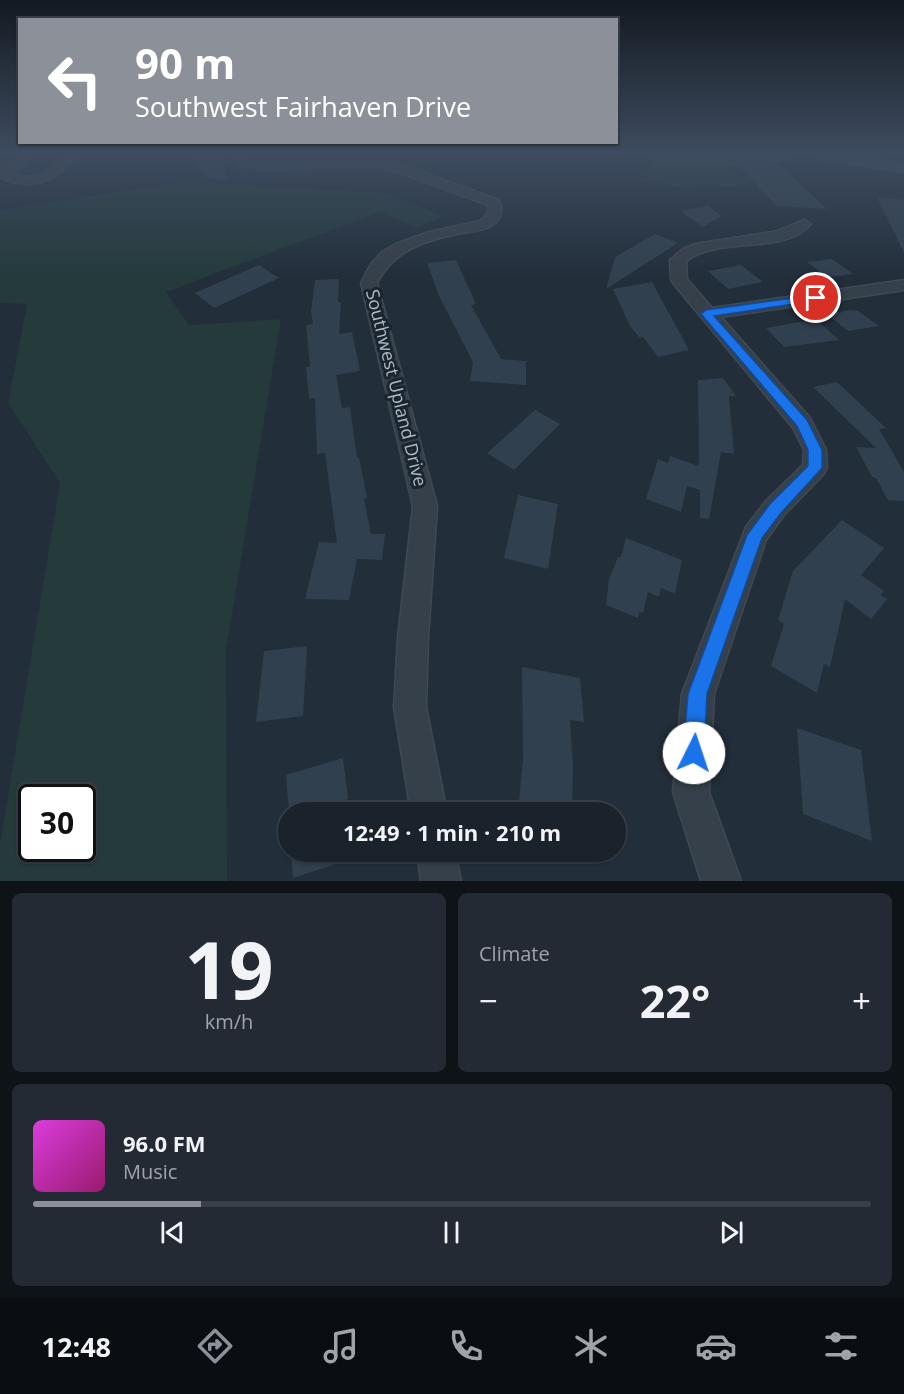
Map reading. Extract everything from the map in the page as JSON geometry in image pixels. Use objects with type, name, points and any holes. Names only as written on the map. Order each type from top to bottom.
[{"type":"street","name":"Southwest Upland Drive","points":[[427,802],[410,706],[412,638],[425,506],[369,283],[373,270],[391,252],[412,242],[485,224],[493,218],[496,210],[494,203],[472,195]]},
{"type":"street","points":[[720,881],[691,792],[698,694],[755,535],[775,508],[815,468],[815,450],[802,424],[679,280],[678,260],[685,252],[700,247],[783,235],[804,225]]},
{"type":"street","points":[[706,314],[904,285]]},
{"type":"street","points":[[438,862],[441,881]]},
{"type":"green space","points":[[97,195],[390,195],[444,216],[416,228],[380,212],[166,292],[189,325],[281,319],[226,650],[227,881],[0,881],[0,844],[60,483],[8,403],[27,304],[0,303],[0,210]]},
{"type":"building","points":[[766,195],[812,195],[827,209],[777,206]]},
{"type":"building","points":[[877,197],[904,200],[904,253]]},
{"type":"building","points":[[708,206],[722,216],[703,227],[681,211]]},
{"type":"building","points":[[655,234],[678,243],[606,289],[615,257]]},
{"type":"building","points":[[832,259],[853,274],[827,277],[807,262]]},
{"type":"building","points":[[456,260],[476,304],[471,305],[501,359],[526,361],[526,385],[470,381],[473,362],[439,296],[427,263]]},
{"type":"building","points":[[259,265],[279,278],[214,308],[195,293]]},
{"type":"building","points":[[741,265],[763,282],[728,289],[708,271]]},
{"type":"building","points":[[339,279],[338,302],[341,302],[339,334],[352,332],[360,371],[336,375],[342,408],[350,407],[357,458],[359,458],[367,498],[364,499],[371,534],[385,534],[382,560],[357,559],[349,600],[305,599],[319,542],[337,543],[325,453],[317,454],[315,398],[309,399],[306,367],[310,367],[306,325],[313,324],[311,312],[315,280]]},
{"type":"building","points":[[652,282],[689,350],[658,357],[643,337],[640,338],[630,326],[613,289]]},
{"type":"building","points":[[858,311],[879,326],[848,331],[827,314]]},
{"type":"building","points":[[816,319],[839,340],[784,347],[766,328]]},
{"type":"building","points":[[723,378],[736,396],[729,396],[734,454],[721,452],[709,519],[700,518],[700,490],[687,486],[681,512],[646,499],[658,459],[668,463],[670,456],[699,466],[698,380]]},
{"type":"building","points":[[837,382],[886,428],[879,429],[904,472],[904,501],[888,500],[876,478],[872,477],[856,447],[876,448],[813,387]]},
{"type":"building","points":[[535,410],[560,424],[514,470],[487,453]]},
{"type":"building","points":[[518,495],[558,504],[548,569],[504,558]]},
{"type":"building","points":[[842,520],[884,548],[861,575],[884,591],[881,595],[887,599],[871,619],[845,599],[830,667],[824,664],[817,693],[771,666],[784,624],[778,620],[793,571]]},
{"type":"building","points":[[626,538],[682,560],[675,594],[661,588],[659,597],[648,592],[643,613],[639,612],[638,618],[606,605],[609,579],[618,557],[621,557]]},
{"type":"building","points":[[307,646],[303,716],[256,722],[264,651]]},
{"type":"building","points":[[522,667],[580,678],[584,722],[570,720],[572,802],[519,801],[523,759]]},
{"type":"building","points":[[797,728],[861,750],[872,841],[803,814]]},
{"type":"building","points":[[343,758],[348,799],[338,802],[288,802],[286,775]]},
{"type":"building","points":[[292,862],[342,862],[293,878]]},
{"type":"route","points":[[694,753],[698,694],[755,535],[775,508],[815,468],[815,450],[802,424],[706,314],[816,298]]}]
